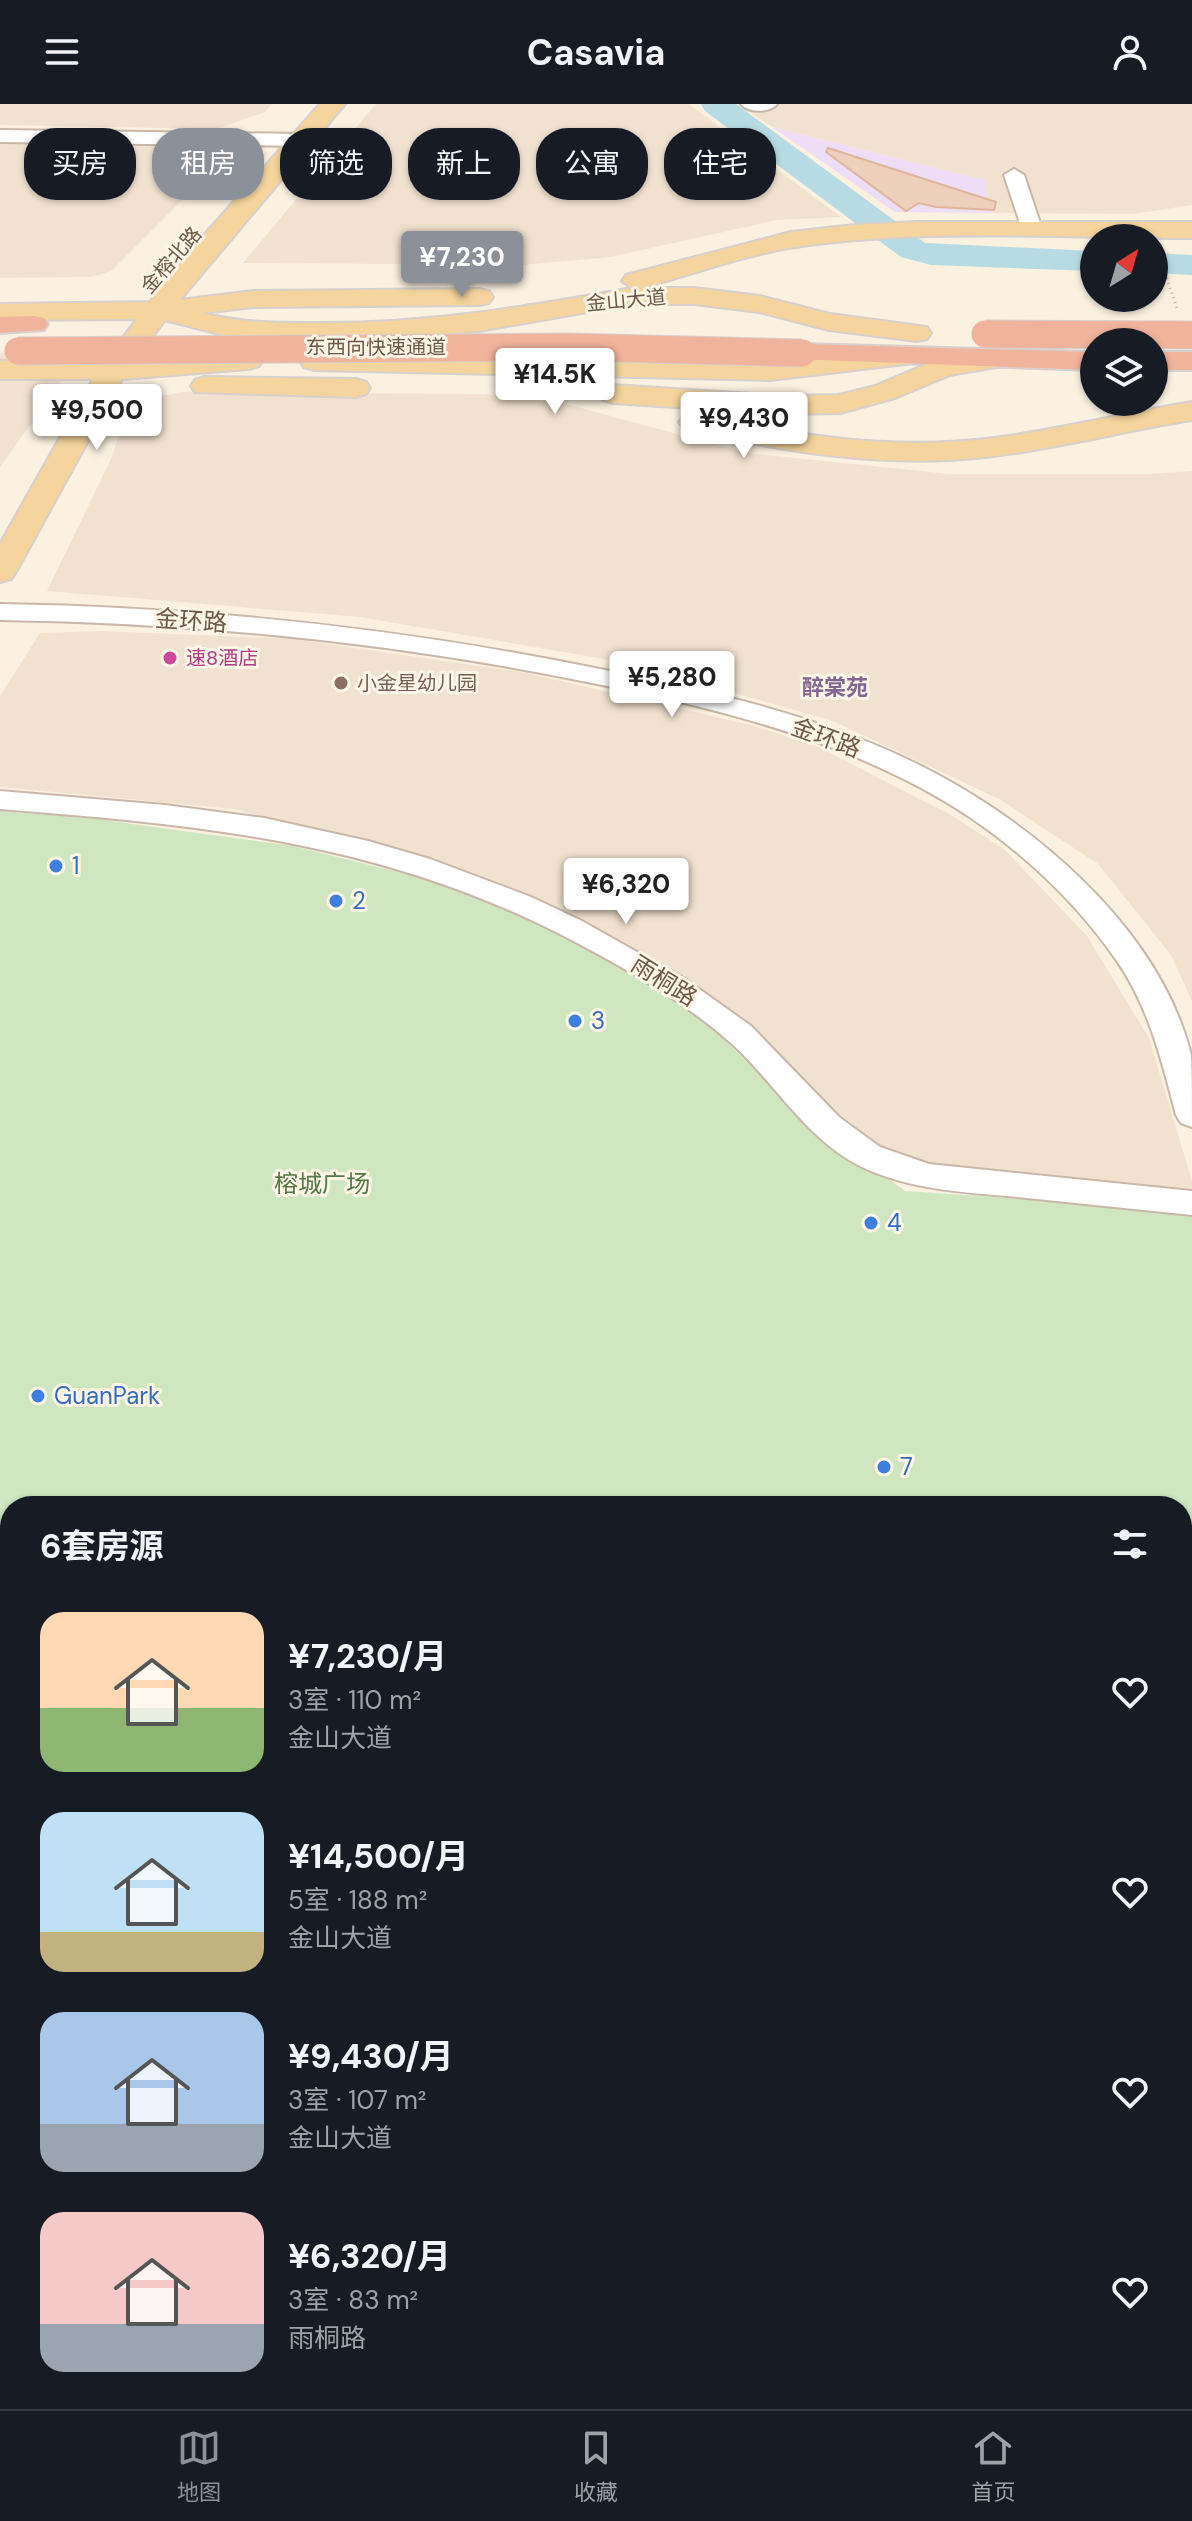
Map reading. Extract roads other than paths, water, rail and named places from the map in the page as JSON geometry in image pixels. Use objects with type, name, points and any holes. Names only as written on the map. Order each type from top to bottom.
[{"type":"highway","name":"东西向快速通道","points":[[0,325],[571,328],[802,343]]},
{"type":"highway","points":[[988,347],[1192,335]]},
{"type":"highway","name":"东西向快速通道","points":[[0,351],[802,343],[988,347]]},
{"type":"highway","points":[[988,347],[1080,359]]},
{"type":"highway","points":[[1168,361],[1192,361]]},
{"type":"main road","name":"金榕北路","points":[[297,128],[311,104]]},
{"type":"main road","name":"金榕北路","points":[[304,128],[333,104]]},
{"type":"main road","name":"金榕北路","points":[[99,371],[143,311],[160,271],[280,150]]},
{"type":"main road","points":[[507,297],[630,282],[791,240],[854,233],[917,230],[1192,230]]},
{"type":"main road","name":"金山大道","points":[[0,312],[143,311],[239,331],[386,331],[479,323],[633,296],[694,296],[760,304],[913,345]]},
{"type":"main road","points":[[143,311],[253,299],[633,296]]},
{"type":"main road","points":[[0,370],[99,371],[221,360],[770,371],[913,345]]},
{"type":"main road","points":[[99,371],[207,387],[556,390],[784,405],[840,404],[885,392],[988,347]]},
{"type":"main road","points":[[0,523],[99,371]]},
{"type":"main road","points":[[0,572],[99,371]]},
{"type":"main road","points":[[556,390],[628,401],[726,430],[808,443],[905,450],[984,448],[1192,411]]},
{"type":"street","points":[[750,104],[768,104]]},
{"type":"street","points":[[0,136],[280,139]]},
{"type":"street","points":[[1014,175],[1032,229]]},
{"type":"street","name":"金环路","points":[[0,612],[262,626],[544,665],[720,703],[802,728],[878,757],[936,785],[986,818],[1047,867],[1110,930],[1134,964],[1159,1010],[1173,1045],[1192,1115]]},
{"type":"street","name":"雨桐路","points":[[0,800],[209,818],[267,827],[450,877],[511,901],[603,945],[684,993],[750,1042],[834,1135],[895,1170],[1192,1203]]},
{"type":"waterway","points":[[716,104],[913,250],[931,255],[1080,260]]},
{"type":"waterway","points":[[1168,264],[1192,265]]},
{"type":"place","name":"速8酒店","points":[[170,658]]},
{"type":"place","name":"小金星幼儿园","points":[[341,683]]},
{"type":"place","name":"1","points":[[56,866]]},
{"type":"place","name":"2","points":[[336,901]]},
{"type":"place","name":"3","points":[[575,1021]]},
{"type":"place","name":"4","points":[[871,1223]]},
{"type":"place","name":"GuanPark","points":[[38,1396]]},
{"type":"place","name":"7","points":[[884,1467]]},
{"type":"district","name":"醉棠苑","points":[[835,687]]},
{"type":"park label","name":"榕城广场","points":[[322,1184]]}]
